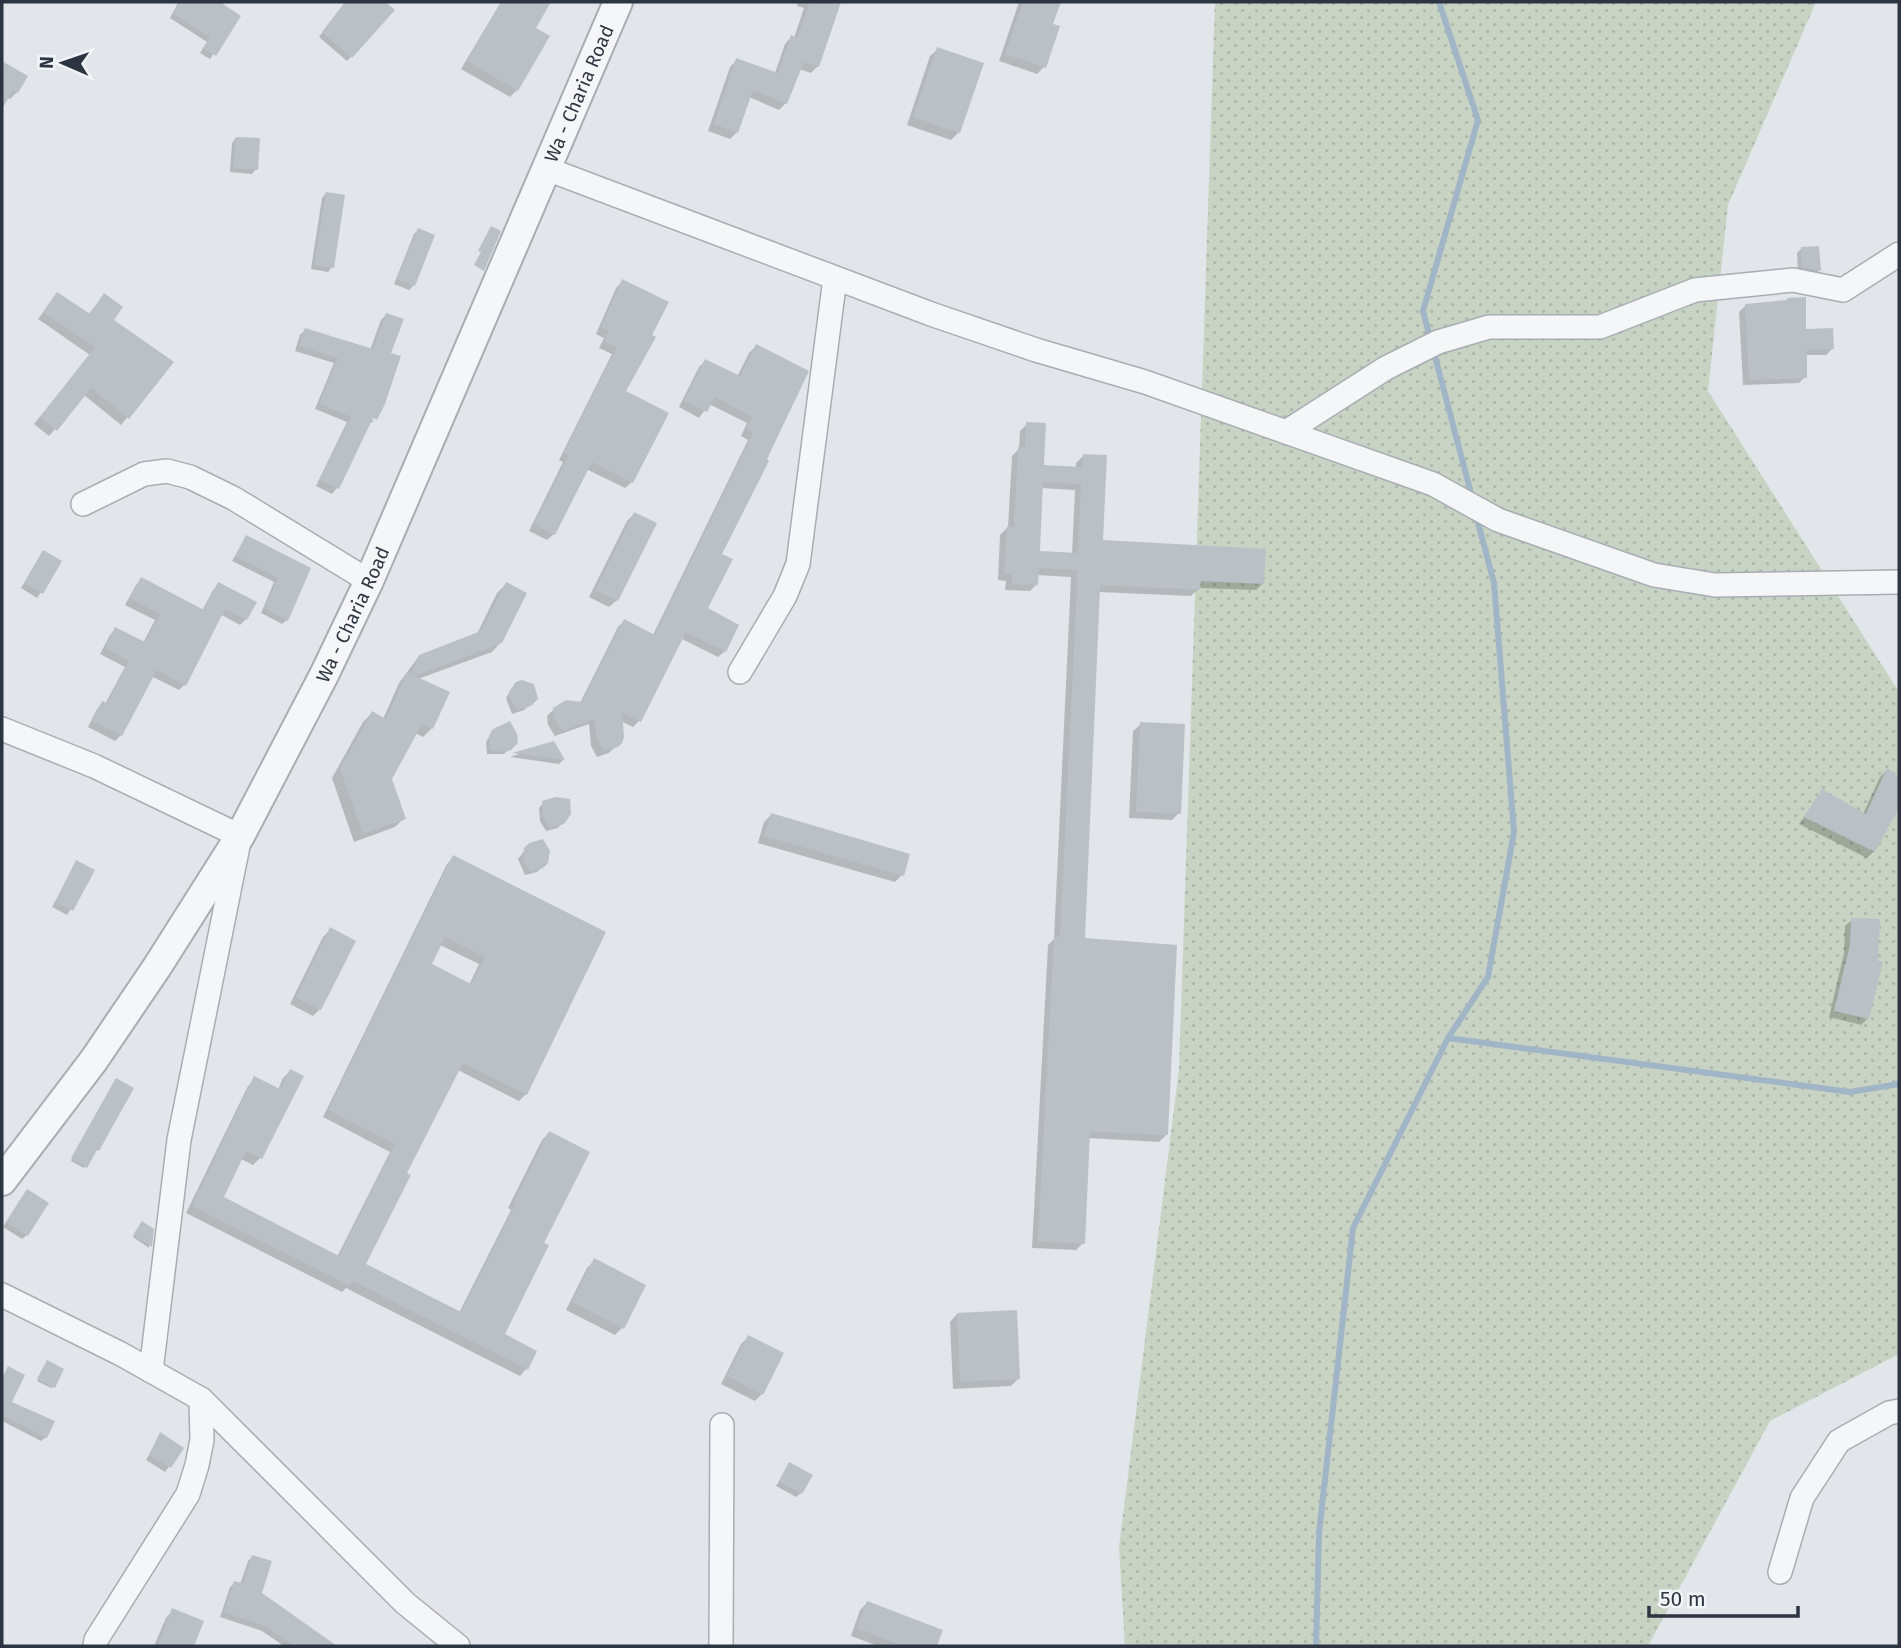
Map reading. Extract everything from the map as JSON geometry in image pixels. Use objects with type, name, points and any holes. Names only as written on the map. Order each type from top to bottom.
[{"type":"street","name":"Wa - Charia Road","points":[[2,1181],[94,1060],[240,836],[324,675],[369,581],[618,2]]},
{"type":"street","points":[[547,169],[1023,346],[1145,382],[1433,484],[1498,520],[1654,575],[1715,585],[1899,582]]},
{"type":"street","points":[[1286,432],[1386,368],[1438,342],[1464,334],[1489,327],[1601,327],[1695,290],[1793,280],[1843,290],[1899,254]]},
{"type":"street","points":[[740,672],[785,596],[798,564],[835,278]]},
{"type":"street","points":[[83,504],[145,474],[167,471],[190,477],[233,498],[369,581]]},
{"type":"street","points":[[2,729],[94,766],[240,836],[179,1140],[151,1371]]},
{"type":"street","points":[[2,1295],[201,1399],[405,1604],[458,1646]]},
{"type":"street","points":[[95,1646],[96,1640],[188,1494],[198,1465],[202,1440],[201,1399]]},
{"type":"street","points":[[1780,1572],[1802,1498],[1839,1441],[1889,1413],[1899,1411]]},
{"type":"street","points":[[722,1425],[722,1646]]},
{"type":"green space","points":[[1215,2],[1816,2],[1728,205],[1708,391],[1899,692],[1899,1354],[1770,1421],[1648,1646],[1125,1646],[1119,1547],[1179,1069]]},
{"type":"building","points":[[180,2],[220,2],[241,16],[216,56],[203,48],[210,37],[173,14]]},
{"type":"building","points":[[345,2],[385,2],[395,10],[352,58],[322,32]]},
{"type":"building","points":[[502,2],[551,2],[536,28],[550,36],[518,91],[467,61]]},
{"type":"building","points":[[810,2],[841,2],[819,67],[804,62],[787,104],[753,90],[738,133],[714,124],[736,58],[778,73],[791,35],[797,38]]},
{"type":"building","points":[[1023,2],[1061,2],[1053,24],[1060,26],[1046,68],[1005,54]]},
{"type":"building","points":[[937,47],[984,63],[960,133],[913,117]]},
{"type":"building","points":[[2,61],[28,76],[18,93],[13,90],[2,109]]},
{"type":"building","points":[[236,137],[260,138],[258,170],[233,168]]},
{"type":"building","points":[[326,192],[345,195],[334,268],[314,265]]},
{"type":"building","points":[[491,226],[501,231],[484,271],[474,265]]},
{"type":"building","points":[[418,228],[435,235],[415,286],[397,279]]},
{"type":"building","points":[[1819,246],[1821,271],[1802,268],[1801,247]]},
{"type":"building","points":[[622,279],[669,302],[652,335],[656,337],[626,391],[669,413],[633,483],[592,462],[555,535],[534,524],[569,455],[564,453],[617,347],[604,341],[609,331],[601,327]]},
{"type":"building","points":[[57,292],[90,314],[104,293],[123,307],[114,320],[174,362],[129,419],[91,388],[57,431],[40,417],[95,347],[43,312]]},
{"type":"building","points":[[1806,297],[1806,329],[1833,328],[1834,349],[1807,350],[1807,378],[1749,380],[1745,304]]},
{"type":"building","points":[[386,313],[404,319],[391,353],[401,356],[385,404],[377,420],[373,418],[339,489],[320,480],[351,417],[319,404],[338,358],[299,346],[305,328],[373,349]]},
{"type":"building","points":[[756,344],[809,371],[767,459],[769,461],[722,554],[733,559],[708,608],[739,625],[726,652],[686,632],[641,722],[622,712],[622,743],[604,751],[597,739],[595,719],[562,731],[554,718],[553,708],[566,700],[582,702],[624,619],[655,635],[753,433],[746,429],[752,417],[715,397],[707,412],[684,401],[705,359],[740,376]]},
{"type":"building","points":[[1026,422],[1046,423],[1044,465],[1082,467],[1083,454],[1107,455],[1103,540],[1266,549],[1264,584],[1201,581],[1200,590],[1101,585],[1100,588],[1085,938],[1177,945],[1168,1135],[1090,1132],[1085,1244],[1038,1241],[1054,936],[1060,937],[1077,570],[1039,568],[1038,585],[1012,584],[1012,574],[1004,574],[1007,526],[1014,527],[1018,447],[1025,447]],"holes":[[[1043,482],[1081,484],[1078,553],[1040,551]]]},
{"type":"building","points":[[634,512],[657,523],[618,601],[595,590]]},
{"type":"building","points":[[246,535],[311,568],[288,621],[264,608],[278,578],[235,556]]},
{"type":"building","points":[[43,550],[62,561],[43,594],[24,583]]},
{"type":"building","points":[[141,577],[204,610],[218,582],[257,602],[247,620],[225,609],[186,686],[157,670],[122,736],[92,721],[102,701],[107,703],[129,661],[105,648],[115,627],[145,642],[160,614],[130,598]]},
{"type":"building","points":[[506,582],[527,593],[502,643],[415,676],[450,692],[433,729],[422,724],[392,779],[406,819],[363,834],[340,769],[372,711],[386,719],[407,672],[411,674],[419,655],[481,631]]},
{"type":"building","points":[[522,680],[534,684],[538,699],[531,706],[517,710],[509,692],[516,682]]},
{"type":"building","points":[[510,721],[517,734],[518,743],[505,752],[490,750],[489,736],[492,730]]},
{"type":"building","points":[[1140,722],[1185,724],[1181,814],[1136,812]]},
{"type":"building","points":[[554,741],[565,760],[512,753]]},
{"type":"building","points":[[1887,768],[1899,777],[1899,807],[1875,852],[1804,817],[1822,789],[1866,814]]},
{"type":"building","points":[[556,797],[570,799],[571,814],[564,824],[550,828],[543,816],[542,801]]},
{"type":"building","points":[[771,813],[910,854],[904,876],[764,836]]},
{"type":"building","points":[[543,839],[550,851],[548,863],[543,868],[530,872],[523,860],[524,848],[529,843]]},
{"type":"building","points":[[453,855],[606,932],[527,1095],[463,1063],[407,1173],[411,1175],[366,1264],[461,1312],[517,1202],[514,1201],[549,1131],[590,1152],[544,1243],[549,1245],[505,1334],[537,1351],[528,1370],[353,1281],[350,1286],[192,1206],[254,1076],[280,1089],[290,1069],[304,1076],[262,1159],[246,1151],[224,1197],[339,1256],[395,1144],[328,1110]],"holes":[[[445,937],[485,957],[471,984],[432,964]]]},
{"type":"building","points":[[76,860],[95,870],[73,911],[55,902]]},
{"type":"building","points":[[1851,918],[1880,919],[1878,961],[1883,962],[1869,1019],[1834,1011],[1850,945]]},
{"type":"building","points":[[330,927],[356,941],[321,1010],[296,997]]},
{"type":"building","points":[[116,1078],[134,1088],[87,1168],[71,1158]]},
{"type":"building","points":[[27,1189],[49,1203],[28,1236],[6,1222]]},
{"type":"building","points":[[142,1221],[154,1229],[152,1247],[133,1235]]},
{"type":"building","points":[[594,1258],[646,1285],[624,1329],[572,1302]]},
{"type":"building","points":[[1017,1310],[1020,1379],[960,1382],[957,1313]]},
{"type":"building","points":[[748,1335],[784,1353],[763,1395],[727,1376]]},
{"type":"building","points":[[47,1360],[64,1369],[55,1388],[37,1379]]},
{"type":"building","points":[[8,1366],[25,1375],[12,1402],[55,1421],[47,1438],[4,1416],[2,1422],[2,1379]]},
{"type":"building","points":[[160,1432],[184,1448],[171,1468],[149,1455]]},
{"type":"building","points":[[789,1462],[813,1475],[802,1494],[779,1481]]},
{"type":"building","points":[[252,1555],[272,1561],[262,1593],[337,1646],[294,1646],[267,1627],[224,1612],[234,1581],[243,1583]]},
{"type":"building","points":[[867,1601],[943,1630],[937,1646],[903,1646],[857,1628]]},
{"type":"building","points":[[172,1608],[204,1621],[194,1646],[158,1646]]},
{"type":"waterway","points":[[1439,2],[1478,120],[1423,311],[1472,497]]},
{"type":"waterway","points":[[1316,1646],[1319,1533],[1353,1228],[1448,1038],[1488,977],[1514,832],[1494,583],[1476,515]]},
{"type":"waterway","points":[[1448,1038],[1850,1092],[1899,1084]]}]
